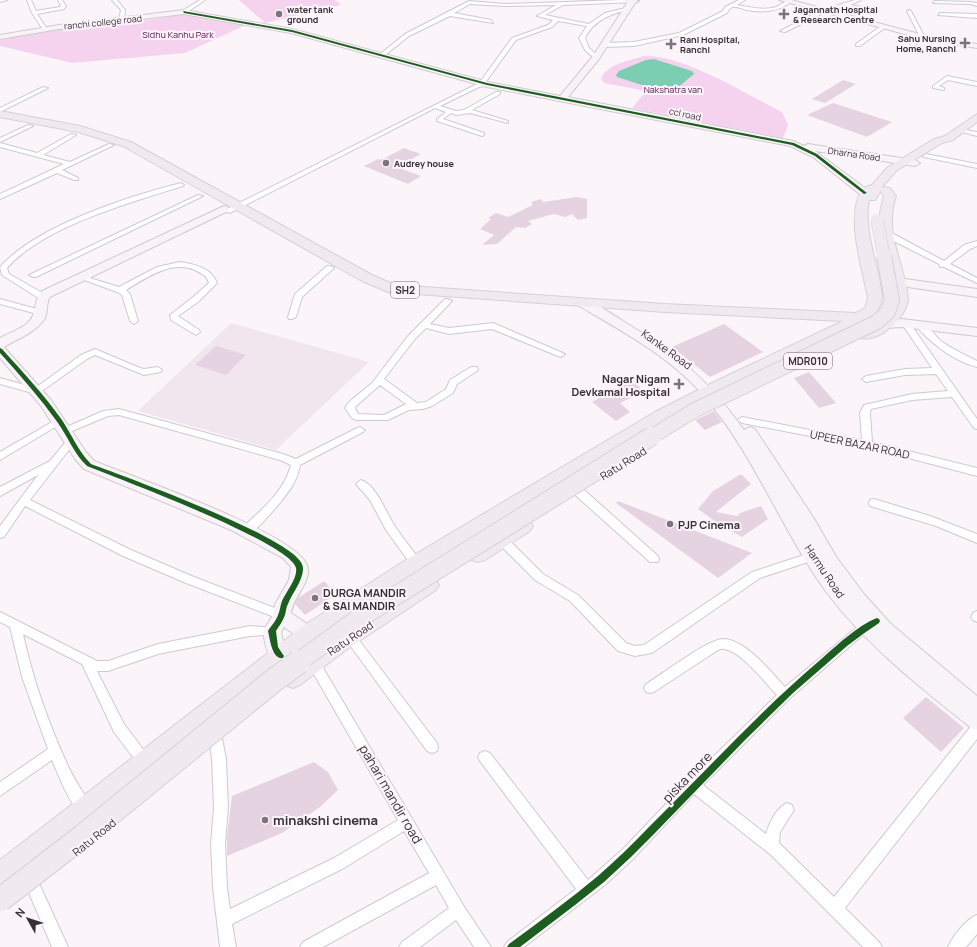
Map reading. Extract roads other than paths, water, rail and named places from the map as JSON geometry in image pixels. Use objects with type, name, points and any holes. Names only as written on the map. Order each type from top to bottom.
[{"type":"main road","name":"SH2","points":[[0,114],[80,129],[118,141],[330,268],[380,294],[411,300],[598,306],[857,320]]},
{"type":"main road","points":[[896,323],[900,304],[898,282],[870,202],[876,190],[892,169],[902,161],[938,140],[949,138],[977,117]]},
{"type":"main road","name":"SH2","points":[[0,120],[73,135],[124,150],[200,196],[229,208],[367,278],[393,289],[598,306]]},
{"type":"main road","points":[[876,190],[926,156],[949,144],[949,138]]},
{"type":"main road","points":[[0,886],[76,828],[266,674],[349,615],[534,499],[689,406],[764,368],[859,325],[874,316],[881,310],[885,298],[877,224],[884,212],[890,196],[876,190]]},
{"type":"main road","name":"MDR010","points":[[717,396],[857,320],[872,310],[875,303],[871,272],[862,228],[862,204],[876,190]]},
{"type":"main road","points":[[0,900],[82,836],[273,681],[355,621],[540,504],[695,410],[877,322],[888,312],[892,300],[877,224]]},
{"type":"main road","name":"MDR010","points":[[857,320],[896,323]]},
{"type":"main road","name":"MDR010","points":[[717,396],[896,323]]},
{"type":"main road","name":"Ratu Road","points":[[0,912],[314,662],[442,576],[502,540],[578,491],[717,396]]},
{"type":"main road","name":"Ratu Road","points":[[0,875],[144,760],[303,637],[416,563],[661,416],[717,396]]},
{"type":"street","points":[[0,1],[5,0]]},
{"type":"street","points":[[29,0],[34,13],[44,29]]},
{"type":"street","points":[[34,13],[62,8],[64,6],[60,0]]},
{"type":"street","points":[[114,0],[123,10],[122,20]]},
{"type":"street","name":"ranchi college road","points":[[0,37],[44,29],[184,12],[201,0]]},
{"type":"street","points":[[566,98],[596,57],[607,45],[634,44],[685,32],[725,12],[732,5],[743,0]]},
{"type":"street","points":[[783,31],[824,10],[843,6],[859,0]]},
{"type":"street","points":[[461,1],[505,4],[603,1],[633,3]]},
{"type":"street","points":[[732,5],[764,12],[773,10],[788,1],[923,37],[977,46]]},
{"type":"street","points":[[382,55],[407,35],[469,2]]},
{"type":"street","points":[[935,2],[970,3],[977,5]]},
{"type":"street","points":[[564,3],[540,16],[588,25],[633,3]]},
{"type":"street","points":[[566,98],[607,45],[633,3]]},
{"type":"street","points":[[843,6],[872,9]]},
{"type":"street","points":[[843,6],[856,12]]},
{"type":"street","points":[[908,11],[923,37]]},
{"type":"street","name":"ccl road","points":[[184,12],[279,28],[485,83],[793,144],[816,155],[876,190]]},
{"type":"street","points":[[449,14],[490,22]]},
{"type":"street","points":[[940,14],[977,16]]},
{"type":"street","points":[[0,344],[35,322],[41,313],[40,303],[42,297],[80,277],[229,208],[485,83],[514,40],[550,26],[556,20]]},
{"type":"street","points":[[588,25],[582,38],[587,49],[596,57]]},
{"type":"street","points":[[858,45],[883,27]]},
{"type":"street","points":[[913,34],[913,46],[918,52]]},
{"type":"street","points":[[942,89],[935,87],[947,78],[977,84]]},
{"type":"street","points":[[0,110],[45,88]]},
{"type":"street","points":[[436,106],[456,113],[466,111],[498,93]]},
{"type":"street","points":[[450,111],[438,120],[482,134]]},
{"type":"street","points":[[466,111],[506,122]]},
{"type":"street","points":[[0,140],[30,126]]},
{"type":"street","points":[[961,130],[977,134]]},
{"type":"street","points":[[38,154],[73,135]]},
{"type":"street","name":"Dharna Road","points":[[793,144],[915,163]]},
{"type":"street","points":[[0,145],[38,154],[70,164]]},
{"type":"street","points":[[0,197],[111,145]]},
{"type":"street","points":[[926,156],[977,166]]},
{"type":"street","points":[[56,170],[76,179]]},
{"type":"street","points":[[42,297],[6,274],[3,268],[10,259],[27,247],[89,216],[128,201],[181,185]]},
{"type":"street","points":[[33,275],[200,196]]},
{"type":"street","points":[[877,224],[943,265],[977,281]]},
{"type":"street","points":[[943,265],[967,247],[977,243]]},
{"type":"street","points":[[967,247],[977,250]]},
{"type":"street","points":[[120,290],[166,266],[186,263],[196,267],[211,277],[213,283],[195,300],[174,315],[174,318],[196,332]]},
{"type":"street","points":[[292,317],[298,296],[319,276],[330,268]]},
{"type":"street","points":[[80,277],[120,290],[128,296],[134,321]]},
{"type":"street","points":[[898,282],[977,293]]},
{"type":"street","points":[[0,301],[41,313]]},
{"type":"street","points":[[448,301],[404,347],[380,380],[352,404],[350,408],[355,416],[380,419],[407,407],[429,404],[447,393],[453,382],[474,369]]},
{"type":"street","name":"Kanke Road","points":[[598,306],[684,360],[717,396]]},
{"type":"street","name":"Kanke Road","points":[[598,306],[717,396]]},
{"type":"street","points":[[896,323],[939,371],[977,426]]},
{"type":"street","name":"MDR010","points":[[896,323],[977,332]]},
{"type":"street","points":[[424,325],[449,331],[493,326],[561,354]]},
{"type":"street","points":[[920,325],[930,337],[943,346],[977,364]]},
{"type":"street","points":[[0,350],[36,391],[65,431],[81,458],[89,465],[246,531],[280,548],[298,564],[299,572],[283,604],[281,615],[272,631],[275,648],[280,656]]},
{"type":"street","points":[[36,391],[91,353],[95,352],[137,370],[144,372],[158,370]]},
{"type":"street","points":[[866,379],[905,372],[939,371]]},
{"type":"street","points":[[380,380],[416,406]]},
{"type":"street","points":[[0,381],[36,391]]},
{"type":"street","points":[[867,444],[865,413],[867,406],[912,397],[954,394]]},
{"type":"street","name":"Harmu Road","points":[[717,396],[742,420],[807,521],[831,563],[858,599],[872,624],[901,644],[977,708]]},
{"type":"street","name":"Harmu Road","points":[[717,396],[832,586],[934,687],[977,721]]},
{"type":"street","points":[[0,457],[106,413],[119,412],[283,457],[296,463]]},
{"type":"street","name":"UPEER BAZAR ROAD","points":[[742,420],[867,444],[977,472]]},
{"type":"street","points":[[246,531],[276,500],[289,484],[296,463],[360,430]]},
{"type":"street","points":[[0,534],[23,501],[56,462],[65,431]]},
{"type":"street","points":[[0,492],[56,462]]},
{"type":"street","points":[[361,484],[374,498],[390,527],[416,563]]},
{"type":"street","points":[[578,491],[654,559]]},
{"type":"street","points":[[23,501],[127,553],[190,580],[281,615],[300,629],[303,637]]},
{"type":"street","points":[[874,503],[930,519],[957,529],[977,539]]},
{"type":"street","points":[[502,540],[542,580],[574,598],[622,647],[630,651],[638,652],[648,649],[756,575],[813,556]]},
{"type":"street","points":[[332,618],[351,637],[432,746]]},
{"type":"street","points":[[5,621],[87,663],[96,666],[108,666],[158,649],[250,631],[272,631]]},
{"type":"street","points":[[5,621],[61,769],[84,808]]},
{"type":"street","name":"piska more","points":[[512,947],[586,890],[628,854],[693,785],[785,695],[872,624]]},
{"type":"street","name":"pahari mandir road","points":[[303,637],[314,662],[438,876],[458,910],[483,947]]},
{"type":"street","points":[[650,688],[720,644],[727,644],[738,650],[785,695]]},
{"type":"street","points":[[87,663],[119,728],[144,760]]},
{"type":"street","points":[[210,709],[217,738],[221,808],[218,843],[220,888],[228,947]]},
{"type":"street","points":[[835,908],[977,729]]},
{"type":"street","points":[[0,790],[55,751]]},
{"type":"street","points":[[485,757],[586,890]]},
{"type":"street","points":[[693,785],[777,853],[874,947]]},
{"type":"street","points":[[777,853],[772,846],[770,839],[774,828],[787,810]]},
{"type":"street","points":[[225,920],[339,863],[407,822]]},
{"type":"street","points":[[308,947],[438,876]]},
{"type":"street","points":[[33,886],[60,947]]},
{"type":"street","points":[[407,947],[458,910]]},
{"type":"street","points":[[956,947],[977,922]]},
{"type":"place","name":"water tank ground","points":[[279,14]]},
{"type":"place","name":"Jagannath Hospital & Research Centre","points":[[784,14]]},
{"type":"place","name":"Sahu Nursing Home, Ranchi","points":[[965,43]]},
{"type":"place","name":"Rani Hospital, Ranchi","points":[[671,44]]},
{"type":"place","name":"Audrey house","points":[[386,163]]},
{"type":"place","name":"Nagar Nigam Devkamal Hospital","points":[[679,384]]},
{"type":"place","name":"PJP Cinema","points":[[670,524]]},
{"type":"place","name":"DURGA MANDIR & SAI MANDIR","points":[[315,598]]},
{"type":"place","name":"minakshi cinema","points":[[265,820]]},
{"type":"park label","name":"Sidhu Kanhu Park","points":[[178,34]]},
{"type":"park label","name":"Nakshatra van","points":[[673,89]]}]
